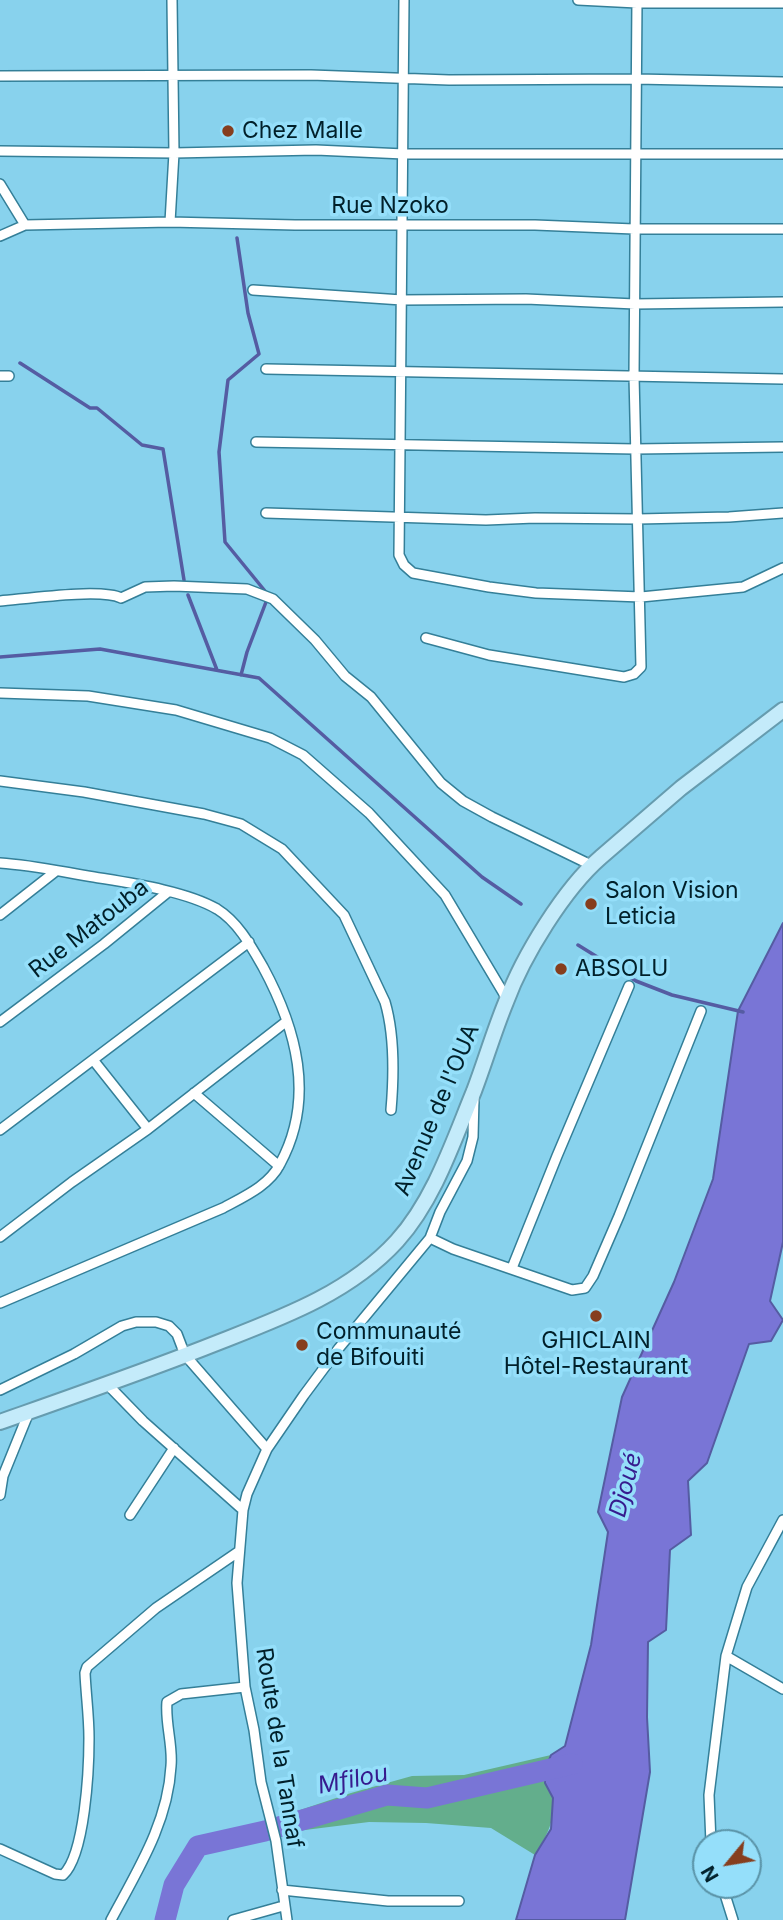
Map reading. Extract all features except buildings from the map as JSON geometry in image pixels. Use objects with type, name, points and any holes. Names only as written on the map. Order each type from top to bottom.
[{"type":"main road","name":"Avenue de l'OUA","points":[[0,1422],[185,1355],[303,1308],[330,1294],[378,1260],[415,1218],[448,1154],[475,1089],[507,999],[558,905],[591,865],[681,788],[783,710]]},
{"type":"street","points":[[170,222],[174,153],[172,0]]},
{"type":"street","points":[[404,0],[399,516],[399,555],[404,565],[413,573],[489,587],[536,593],[641,597],[743,587],[783,568]]},
{"type":"street","points":[[578,0],[783,3]]},
{"type":"street","points":[[426,638],[455,648],[499,657],[624,677],[634,674],[641,667],[634,376],[637,1]]},
{"type":"street","points":[[0,76],[783,82]]},
{"type":"street","points":[[0,151],[174,153],[316,150],[404,154],[783,154]]},
{"type":"street","points":[[0,184],[25,225]]},
{"type":"street","name":"Rue Nzoko","points":[[0,236],[25,225],[170,222],[783,229]]},
{"type":"street","points":[[253,290],[402,300],[526,299],[635,304],[783,302]]},
{"type":"street","points":[[266,369],[783,379]]},
{"type":"street","points":[[256,443],[635,449],[783,447]]},
{"type":"street","points":[[266,513],[486,520],[729,517],[783,513]]},
{"type":"street","points":[[0,601],[66,595],[113,594],[121,598],[145,587],[174,586],[247,589],[273,599],[315,640],[345,677],[371,697],[441,783],[463,801],[492,817],[591,865]]},
{"type":"street","points":[[0,693],[88,696],[176,710],[270,738],[303,755],[369,813],[444,895],[507,999]]},
{"type":"street","points":[[0,781],[83,792],[204,814],[241,824],[282,849],[344,915],[385,1002],[389,1014],[394,1077],[391,1110]]},
{"type":"street","points":[[0,863],[168,892],[216,909],[230,919],[249,942],[277,994],[298,1056],[299,1080],[294,1125],[279,1166],[256,1190],[223,1208],[0,1303]]},
{"type":"street","points":[[0,915],[56,871]]},
{"type":"street","name":"Rue Matouba","points":[[0,1022],[168,892]]},
{"type":"street","points":[[0,1130],[249,942]]},
{"type":"street","points":[[512,1268],[552,1166],[629,986]]},
{"type":"street","points":[[430,1238],[453,1249],[572,1290],[582,1289],[588,1284],[628,1195],[701,1011]]},
{"type":"street","points":[[0,1237],[148,1129],[287,1021]]},
{"type":"street","points":[[94,1061],[148,1129]]},
{"type":"street","name":"Route de la Tannaf","points":[[287,1920],[276,1841],[245,1687],[237,1583],[243,1510],[247,1494],[267,1449],[311,1385],[430,1238],[440,1212],[467,1161],[473,1137],[475,1089]]},
{"type":"street","points":[[194,1093],[279,1166]]},
{"type":"street","points":[[0,1390],[74,1354],[122,1326],[136,1322],[156,1322],[169,1326],[177,1334],[185,1355],[267,1449]]},
{"type":"street","points":[[107,1384],[243,1510]]},
{"type":"street","points":[[0,1495],[3,1476],[29,1412]]},
{"type":"street","points":[[130,1515],[174,1448]]},
{"type":"street","points":[[710,1829],[709,1795],[726,1656],[747,1587],[783,1520]]},
{"type":"street","points":[[0,1849],[55,1874],[63,1875],[71,1868],[82,1825],[87,1780],[89,1740],[85,1673],[88,1667],[156,1608],[238,1552]]},
{"type":"street","points":[[726,1656],[783,1689]]},
{"type":"street","points":[[111,1920],[157,1834],[167,1797],[172,1766],[167,1702],[181,1694],[245,1687]]},
{"type":"street","points":[[282,1890],[388,1901],[459,1902]]},
{"type":"street","points":[[726,1899],[733,1920]]},
{"type":"street","points":[[233,1920],[283,1906]]},
{"type":"green space","points":[[551,1755],[547,1774],[554,1806],[552,1821],[535,1855],[491,1828],[369,1822],[281,1833],[279,1817],[351,1793],[412,1776],[464,1775]]},
{"type":"water","name":"Djoué","points":[[783,923],[783,1242],[770,1301],[783,1320],[771,1341],[749,1344],[707,1463],[688,1481],[691,1535],[670,1550],[666,1630],[648,1642],[647,1717],[650,1772],[625,1920],[516,1920],[535,1855],[551,1829],[553,1798],[545,1783],[545,1770],[551,1755],[565,1746],[591,1645],[608,1532],[598,1512],[622,1397],[674,1282],[713,1179],[738,1011]]},
{"type":"waterway","points":[[237,238],[248,313],[259,354],[228,380],[219,452],[225,542],[265,591]]},
{"type":"waterway","points":[[20,363],[90,408],[97,408],[142,445],[163,449],[184,580]]},
{"type":"waterway","points":[[188,595],[217,670]]},
{"type":"waterway","points":[[241,675],[266,602]]},
{"type":"waterway","points":[[0,657],[100,649],[259,678],[482,877],[521,904]]},
{"type":"waterway","points":[[578,945],[636,981],[672,995],[743,1012]]},
{"type":"waterway","name":"Mfilou","points":[[165,1920],[174,1885],[198,1846],[265,1831],[387,1795],[427,1798],[572,1764]]},
{"type":"place","name":"Chez Malle","points":[[228,131]]},
{"type":"place","name":"Salon Vision Leticia","points":[[591,904]]},
{"type":"place","name":"ABSOLU","points":[[561,969]]},
{"type":"place","name":"GHICLAIN Hôtel-Restaurant","points":[[596,1316]]},
{"type":"place","name":"Communauté de Bifouiti","points":[[302,1345]]}]
